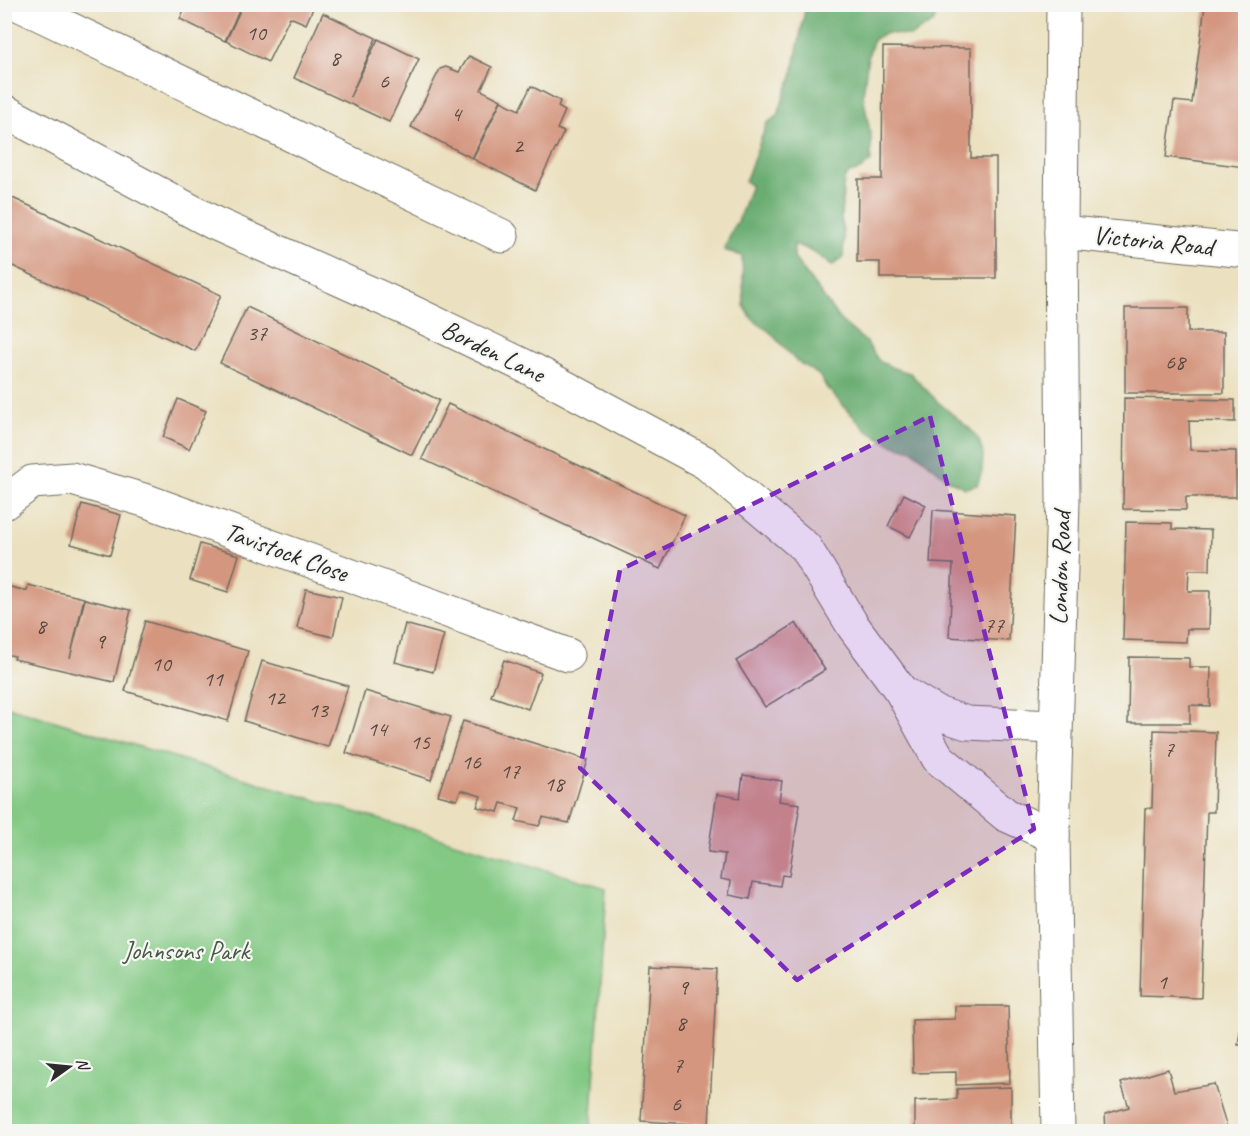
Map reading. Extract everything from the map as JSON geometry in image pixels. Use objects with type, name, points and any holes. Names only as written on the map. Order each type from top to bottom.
[{"type":"street","points":[[18,4],[502,236]]},
{"type":"street","name":"London Road","points":[[1058,1131],[1053,836],[1063,501],[1061,231],[1063,4]]},
{"type":"street","name":"Borden Lane","points":[[4,111],[214,223],[406,309],[533,370],[705,463],[806,547],[853,626],[901,692],[938,758],[1006,815],[1053,836]]},
{"type":"street","name":"Victoria Road","points":[[1061,231],[1245,251]]},
{"type":"street","name":"Tavistock Close","points":[[4,502],[32,482],[72,479],[147,501],[568,655]]},
{"type":"street","name":"Borden Lane","points":[[901,692],[936,713],[968,723],[1055,727]]},
{"type":"highlighted area","points":[[930,416],[1034,829],[797,980],[580,768],[620,570]]},
{"type":"green space","points":[[806,5],[938,5],[934,22],[911,36],[887,33],[874,39],[868,56],[863,95],[871,137],[871,161],[860,170],[849,173],[844,179],[841,216],[844,239],[843,257],[832,266],[812,251],[794,244],[794,258],[841,321],[866,342],[879,361],[910,373],[938,402],[971,430],[979,440],[983,454],[982,471],[977,485],[965,488],[949,480],[913,450],[891,444],[866,430],[827,388],[819,375],[795,360],[770,332],[753,320],[744,306],[742,256],[724,250],[737,224],[751,185],[745,182],[767,123],[778,116],[792,77]]},
{"type":"green space","name":"Johnsons Park","points":[[5,706],[606,888],[591,1131],[5,1131]]},
{"type":"building","points":[[187,4],[242,4],[225,41],[180,19]]},
{"type":"building","points":[[243,4],[315,4],[306,24],[290,17],[268,62],[226,41]]},
{"type":"building","points":[[1205,5],[1245,5],[1245,167],[1166,157],[1174,101],[1192,103]]},
{"type":"building","points":[[323,13],[376,38],[350,97],[378,39],[419,59],[389,122],[294,78]]},
{"type":"building","points":[[883,47],[971,48],[971,158],[996,158],[996,278],[880,278],[880,262],[857,262],[858,179],[882,179]]},
{"type":"building","points":[[469,56],[492,67],[481,90],[501,100],[472,158],[411,127],[440,69],[446,67],[459,72]]},
{"type":"building","points":[[531,86],[560,101],[558,107],[565,111],[557,129],[564,132],[535,190],[473,159],[501,101],[519,110]]},
{"type":"building","points":[[4,194],[221,295],[195,351],[4,262]]},
{"type":"building","points":[[247,307],[439,400],[412,455],[220,363]]},
{"type":"building","points":[[1125,308],[1188,308],[1188,332],[1224,332],[1224,393],[1125,393]]},
{"type":"building","points":[[1124,398],[1235,400],[1235,422],[1189,421],[1190,450],[1236,451],[1236,497],[1186,497],[1186,510],[1123,509]]},
{"type":"building","points":[[178,399],[206,411],[189,449],[163,437]]},
{"type":"building","points":[[448,404],[685,515],[660,569],[422,459]]},
{"type":"building","points":[[904,494],[926,505],[910,537],[888,526]]},
{"type":"building","points":[[82,504],[121,515],[110,555],[71,544]]},
{"type":"building","points":[[933,510],[1016,516],[1009,641],[949,637],[953,564],[930,563]]},
{"type":"building","points":[[1126,522],[1172,523],[1172,529],[1211,530],[1210,570],[1189,570],[1188,591],[1210,591],[1209,629],[1187,629],[1186,642],[1123,640]]},
{"type":"building","points":[[200,544],[239,555],[228,592],[190,580]]},
{"type":"building","points":[[28,585],[84,598],[70,658],[85,599],[131,610],[114,682],[14,659],[15,656],[4,654],[6,586],[27,591]]},
{"type":"building","points":[[306,589],[342,597],[333,637],[297,628]]},
{"type":"building","points":[[145,621],[248,651],[228,721],[125,691]]},
{"type":"building","points":[[796,623],[825,670],[765,707],[736,661]]},
{"type":"building","points":[[405,624],[444,635],[433,672],[395,662]]},
{"type":"building","points":[[1129,657],[1189,658],[1189,667],[1211,667],[1210,706],[1190,705],[1190,723],[1128,723]]},
{"type":"building","points":[[504,660],[541,673],[528,709],[491,696]]},
{"type":"building","points":[[262,661],[348,686],[328,747],[244,721]]},
{"type":"building","points":[[365,691],[451,717],[431,780],[346,753]]},
{"type":"building","points":[[463,721],[588,760],[569,823],[543,817],[539,826],[516,821],[520,808],[501,803],[498,812],[477,807],[481,796],[461,790],[457,800],[438,795]]},
{"type":"building","points":[[1154,730],[1216,732],[1214,812],[1207,812],[1201,998],[1140,996],[1145,808],[1152,808]]},
{"type":"building","points":[[743,775],[782,781],[779,801],[800,804],[789,876],[782,875],[780,886],[753,882],[750,899],[729,895],[731,881],[721,879],[725,854],[708,852],[717,794],[740,798]]},
{"type":"building","points":[[650,966],[717,969],[709,1125],[641,1121]]},
{"type":"building","points":[[1244,1004],[1245,1045],[1238,1045]]},
{"type":"building","points":[[955,1006],[1008,1006],[1010,1083],[956,1085],[956,1072],[913,1073],[912,1020],[955,1019]]},
{"type":"building","points":[[1168,1069],[1174,1091],[1214,1084],[1228,1131],[1106,1131],[1105,1114],[1129,1107],[1121,1083]]},
{"type":"building","points":[[1011,1087],[1011,1131],[915,1131],[915,1101],[957,1099],[957,1089]]}]
